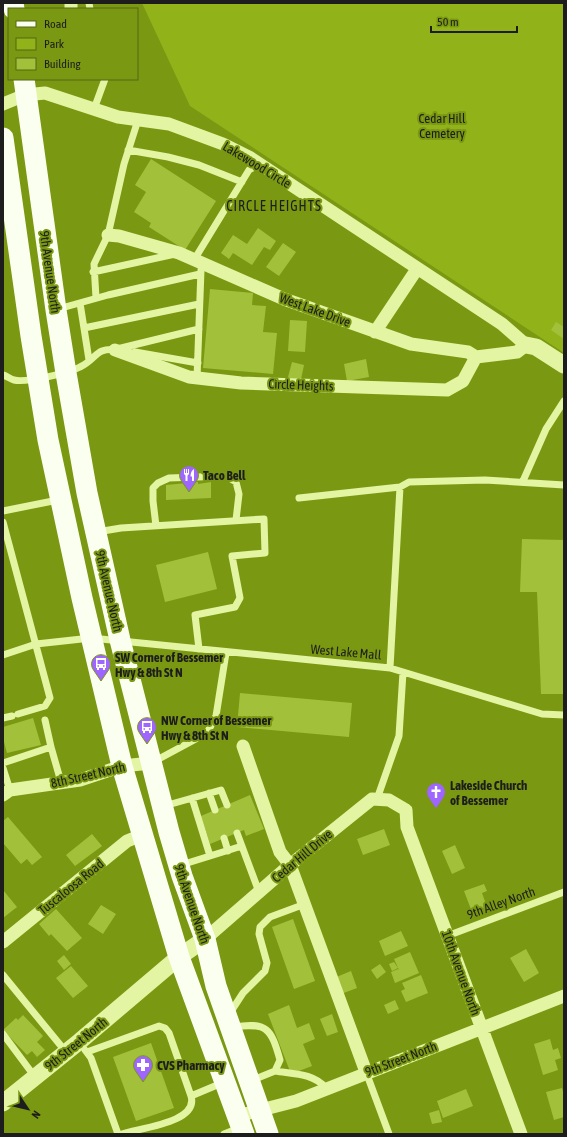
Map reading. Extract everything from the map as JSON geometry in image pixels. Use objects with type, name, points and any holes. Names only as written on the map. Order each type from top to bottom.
[{"type":"main road","name":"9th Avenue North","points":[[24,87],[66,373],[87,493],[120,640],[179,866],[205,939],[216,986],[268,1134]]},
{"type":"main road","name":"9th Avenue North","points":[[3,138],[12,226],[48,440],[91,638],[122,766],[142,835],[179,957],[224,1082],[236,1128]]},
{"type":"street","name":"Lakewood Circle","points":[[24,87],[118,117],[169,124],[223,144],[259,164],[502,324],[526,345]]},
{"type":"street","points":[[3,104],[24,87]]},
{"type":"street","name":"West Lake Drive","points":[[108,235],[119,236],[179,253],[199,266],[284,299],[411,344],[468,352],[476,357],[517,352],[526,345]]},
{"type":"street","points":[[375,332],[417,269]]},
{"type":"street","points":[[526,345],[536,347],[564,365]]},
{"type":"street","name":"Circle Heights","points":[[115,350],[189,377],[197,378],[241,383],[447,390],[463,381],[476,357]]},
{"type":"street","points":[[243,746],[280,852],[290,865],[366,1072]]},
{"type":"street","name":"8th Street North","points":[[6,793],[61,782],[80,780],[122,766],[151,763]]},
{"type":"street","name":"Cedar Hill Drive","points":[[205,939],[290,865],[372,799],[377,799]]},
{"type":"street","name":"10th Avenue North","points":[[377,799],[389,800],[406,810],[407,827],[521,1134]]},
{"type":"street","name":"Tuscaloosa Road","points":[[3,942],[126,841],[142,835]]},
{"type":"street","name":"9th Street North","points":[[3,1103],[66,1052],[83,1047],[179,957],[205,939]]},
{"type":"street","name":"9th Street North","points":[[236,1128],[260,1111],[296,1101],[366,1072],[564,996]]},
{"type":"lane","points":[[94,109],[105,80]]},
{"type":"lane","points":[[96,298],[94,264],[108,235],[128,150],[138,120]]},
{"type":"lane","points":[[128,150],[168,157],[199,165],[242,182]]},
{"type":"lane","points":[[197,378],[199,266],[249,170],[259,164]]},
{"type":"lane","points":[[94,272],[179,253]]},
{"type":"lane","points":[[56,310],[199,266]]},
{"type":"lane","points":[[80,303],[89,360]]},
{"type":"lane","points":[[84,328],[199,304]]},
{"type":"lane","points":[[115,350],[199,329]]},
{"type":"lane","points":[[3,375],[15,381],[66,373],[82,366],[100,350],[107,348],[198,363]]},
{"type":"lane","points":[[523,481],[546,429],[564,401]]},
{"type":"lane","points":[[156,526],[153,488],[158,483],[169,478],[226,476],[236,482],[239,494],[236,520]]},
{"type":"lane","points":[[299,498],[400,487],[409,482],[485,480],[523,481],[564,485]]},
{"type":"lane","points":[[390,668],[400,487]]},
{"type":"lane","points":[[3,511],[61,499]]},
{"type":"lane","points":[[96,532],[156,526],[264,519],[265,553],[232,556],[240,598],[235,607],[195,615],[199,649]]},
{"type":"lane","points":[[3,522],[50,698],[45,706],[3,718]]},
{"type":"lane","name":"West Lake Mall","points":[[3,655],[36,644],[91,638],[120,640],[226,653],[390,668],[542,714],[564,715]]},
{"type":"lane","points":[[151,763],[207,733],[216,716],[226,653]]},
{"type":"lane","points":[[377,799],[399,736],[403,672]]},
{"type":"lane","points":[[45,720],[61,782]]},
{"type":"lane","points":[[3,763],[51,747]]},
{"type":"lane","points":[[3,768],[6,793]]},
{"type":"lane","points":[[163,806],[221,790],[227,805]]},
{"type":"lane","points":[[209,793],[215,810]]},
{"type":"lane","points":[[192,798],[210,856]]},
{"type":"lane","points":[[237,833],[259,892]]},
{"type":"lane","points":[[224,838],[228,851]]},
{"type":"lane","points":[[179,866],[242,846]]},
{"type":"lane","name":"9th Alley North","points":[[447,936],[564,892]]},
{"type":"lane","points":[[275,1071],[280,1060],[274,1040],[265,1029],[253,1024],[229,1023],[243,993],[265,971],[267,963],[259,934],[260,927],[270,917],[305,904]]},
{"type":"lane","points":[[3,975],[66,1052]]},
{"type":"lane","points":[[118,1134],[91,1058],[83,1047],[159,1026],[165,1028],[191,1096],[192,1105],[187,1112],[180,1116],[148,1128],[122,1134]]},
{"type":"lane","points":[[3,1034],[35,1077]]},
{"type":"lane","points":[[249,1081],[275,1071],[309,1075],[326,1088]]},
{"type":"lane","points":[[366,1072],[389,1134]]},
{"type":"lane","points":[[191,1096],[224,1082]]},
{"type":"green space","name":"Cedar Hill Cemetery","points":[[142,3],[564,3],[564,353],[190,106]]},
{"type":"building","points":[[151,159],[216,201],[185,250],[149,227],[151,223],[134,212],[146,192],[135,185]]},
{"type":"building","points":[[258,228],[276,241],[270,250],[264,247],[252,265],[233,253],[229,259],[221,253],[233,235],[247,244]]},
{"type":"building","points":[[283,243],[296,252],[279,276],[266,267]]},
{"type":"building","points":[[210,289],[253,293],[252,305],[266,306],[263,332],[277,333],[273,374],[203,368]]},
{"type":"building","points":[[290,320],[307,321],[305,352],[288,351]]},
{"type":"building","points":[[556,322],[564,327],[564,339],[551,330]]},
{"type":"building","points":[[366,359],[369,377],[347,381],[344,364]]},
{"type":"building","points":[[292,362],[304,365],[300,384],[287,381]]},
{"type":"building","name":"Taco Bell","points":[[198,482],[198,484],[211,482],[211,498],[166,500],[166,485]]},
{"type":"building","points":[[522,539],[564,540],[564,694],[541,694],[537,592],[520,592]]},
{"type":"building","points":[[208,552],[217,589],[165,602],[156,565]]},
{"type":"building","points":[[240,693],[352,703],[349,737],[237,727]]},
{"type":"building","points":[[33,718],[41,745],[7,753],[3,738],[3,727]]},
{"type":"building","points":[[250,795],[264,829],[246,836],[244,830],[210,844],[201,816]]},
{"type":"building","points":[[8,817],[42,857],[32,865],[27,859],[21,864],[3,843],[3,821]]},
{"type":"building","points":[[384,829],[390,845],[363,855],[357,839]]},
{"type":"building","points":[[92,834],[102,846],[75,866],[66,855]]},
{"type":"building","points":[[455,845],[465,868],[452,874],[442,851]]},
{"type":"building","points":[[484,884],[487,891],[482,893],[487,907],[472,912],[464,891]]},
{"type":"building","points":[[3,890],[17,907],[3,918]]},
{"type":"building","points":[[101,905],[116,914],[103,934],[88,924]]},
{"type":"building","points":[[56,909],[82,938],[67,951],[51,934],[49,936],[39,924]]},
{"type":"building","points":[[293,919],[315,981],[294,989],[272,927]]},
{"type":"building","points":[[401,931],[408,946],[385,956],[379,941]]},
{"type":"building","points":[[526,949],[539,973],[524,982],[510,958]]},
{"type":"building","points":[[410,952],[419,973],[395,983],[391,972],[398,969],[399,970],[394,959]]},
{"type":"building","points":[[64,955],[71,964],[64,970],[57,961]]},
{"type":"building","points":[[394,962],[398,968],[392,971],[389,964]]},
{"type":"building","points":[[380,964],[386,972],[377,979],[371,970]]},
{"type":"building","points":[[71,966],[88,986],[73,998],[56,978]]},
{"type":"building","points":[[351,971],[357,988],[341,994],[334,978]]},
{"type":"building","points":[[421,975],[428,993],[406,1002],[401,991],[405,989],[402,983]]},
{"type":"building","points":[[395,1000],[399,1009],[388,1014],[384,1005]]},
{"type":"building","points":[[289,1005],[297,1028],[309,1023],[315,1039],[303,1044],[312,1066],[291,1074],[268,1014]]},
{"type":"building","points":[[332,1014],[338,1032],[327,1036],[320,1019]]},
{"type":"building","points":[[23,1015],[43,1036],[37,1042],[45,1050],[37,1057],[32,1051],[27,1055],[3,1030],[16,1018],[18,1020]]},
{"type":"building","points":[[550,1039],[553,1050],[558,1048],[561,1058],[555,1060],[558,1070],[543,1075],[534,1044]]},
{"type":"building","name":"CVS Pharmacy","points":[[151,1043],[174,1108],[136,1121],[113,1057]]},
{"type":"building","points":[[562,1088],[564,1095],[564,1117],[554,1120],[546,1092]]},
{"type":"building","points":[[466,1089],[473,1106],[443,1118],[437,1101]]},
{"type":"building","points":[[439,1110],[442,1122],[432,1124],[429,1113]]},
{"type":"place","name":"Taco Bell","points":[[189,492]]},
{"type":"place","name":"SW Corner of Bessemer Hwy & 8th St N","points":[[101,681]]},
{"type":"place","name":"NW Corner of Bessemer Hwy & 8th St N","points":[[147,744]]},
{"type":"place","name":"Lakeside Church of Bessemer","points":[[436,809]]},
{"type":"place","name":"CVS Pharmacy","points":[[143,1082]]},
{"type":"district","name":"CIRCLE HEIGHTS","points":[[274,206]]}]
